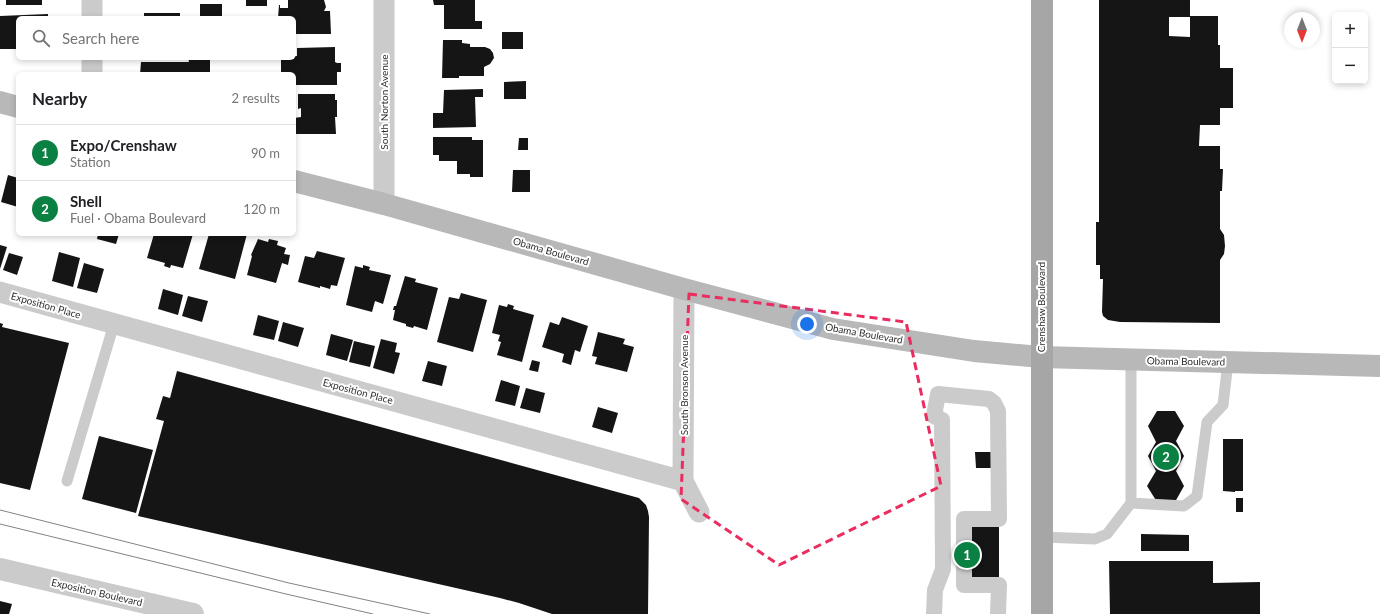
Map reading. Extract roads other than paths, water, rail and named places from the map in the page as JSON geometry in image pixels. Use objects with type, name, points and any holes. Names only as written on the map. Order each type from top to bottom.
[{"type":"main road","name":"Crenshaw Boulevard","points":[[1042,0],[1042,614]]},
{"type":"main road","points":[[0,102],[16,106]]},
{"type":"main road","name":"Obama Boulevard","points":[[296,182],[384,204],[684,289],[833,329],[974,351],[1041,357],[1380,366]]},
{"type":"street","points":[[92,0],[92,16]]},
{"type":"street","name":"South Norton Avenue","points":[[384,0],[384,204]]},
{"type":"street","points":[[92,60],[92,72]]},
{"type":"street","name":"South Bronson Avenue","points":[[683,481],[684,289]]},
{"type":"street","name":"Exposition Place","points":[[0,292],[683,481]]},
{"type":"street","points":[[934,614],[935,590],[943,569],[942,420],[934,416],[938,394],[989,399],[994,403],[998,411],[999,519],[964,519],[964,585],[999,585],[998,614]]},
{"type":"street","points":[[683,481],[699,512]]},
{"type":"street","name":"Exposition Boulevard","points":[[0,570],[193,614]]},
{"type":"lane","points":[[67,481],[114,324]]},
{"type":"lane","points":[[1042,537],[1095,540],[1107,534],[1131,503],[1132,359]]},
{"type":"lane","points":[[1131,503],[1184,506],[1197,496],[1207,422],[1223,405],[1228,362]]},
{"type":"tram line","points":[[0,510],[289,583],[430,614]]},
{"type":"tram line","points":[[0,524],[373,614]]},
{"type":"place","name":"Shell","points":[[1166,457]]},
{"type":"place","name":"Expo/Crenshaw","points":[[967,555]]}]
